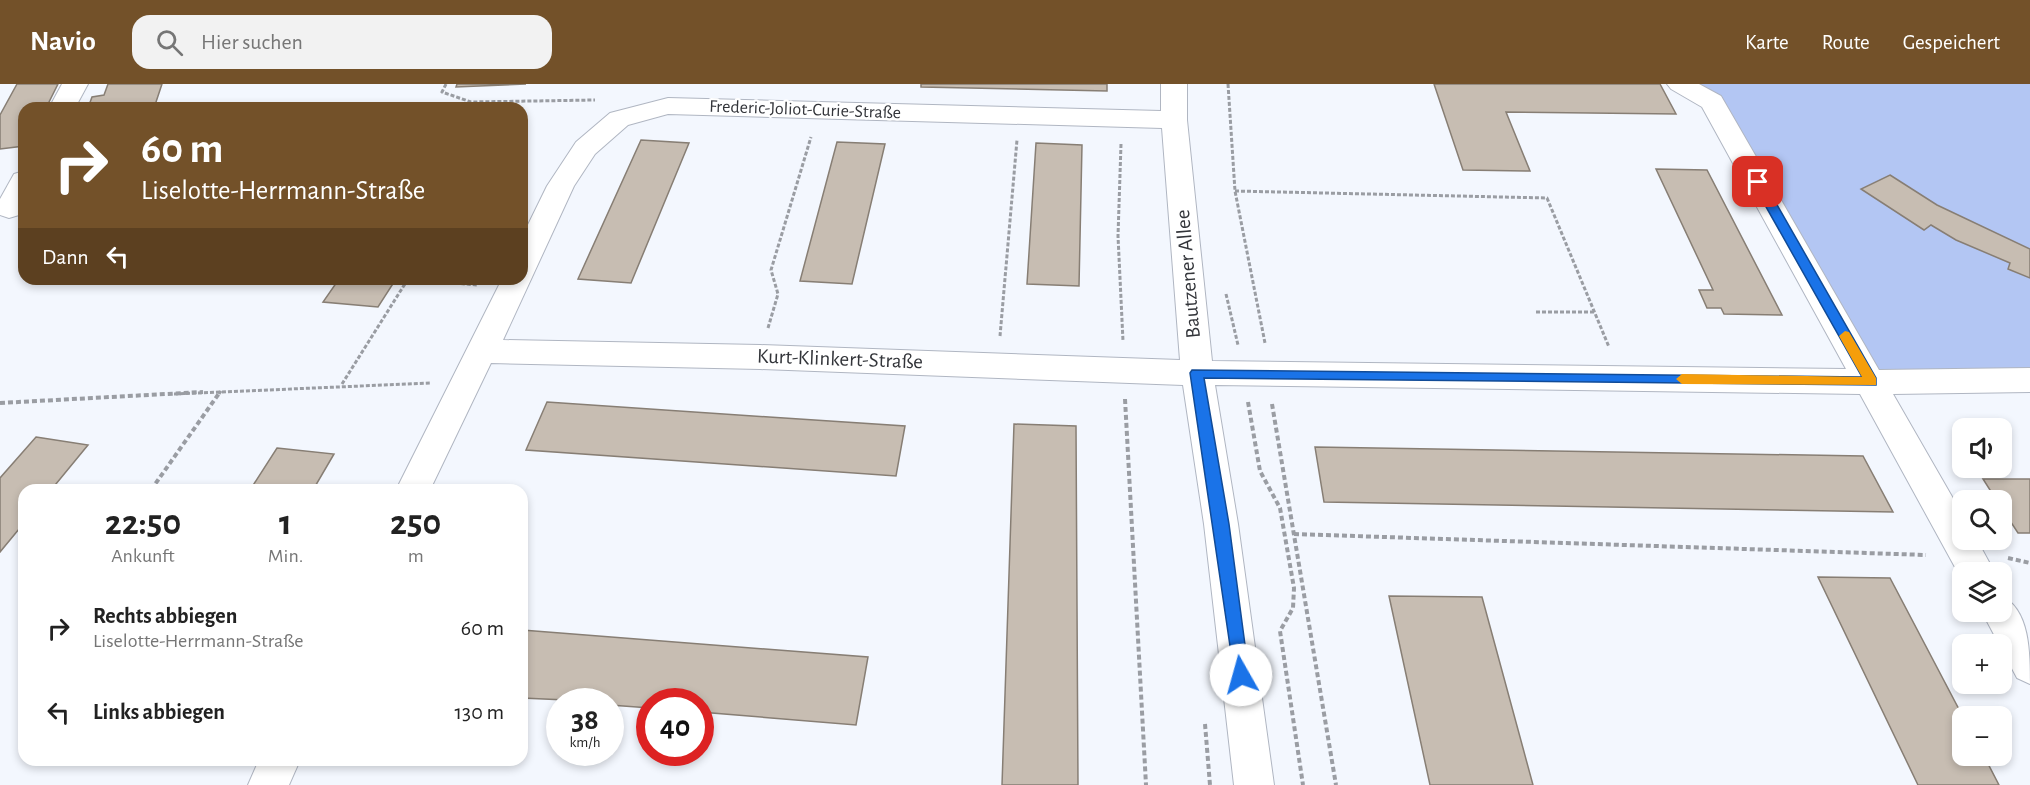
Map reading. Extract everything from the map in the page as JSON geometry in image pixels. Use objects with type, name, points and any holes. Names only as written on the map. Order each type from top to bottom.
[{"type":"street","points":[[65,102],[75,84]]},
{"type":"street","name":"Bautzener Allee","points":[[1174,84],[1174,120],[1197,373],[1221,524],[1254,785]]},
{"type":"street","points":[[1680,84],[1712,102],[1971,562]]},
{"type":"street","name":"Frederic-Joliot-Curie-Straße","points":[[528,256],[566,178],[587,148],[621,118],[668,106],[1174,120]]},
{"type":"street","points":[[9,208],[18,191]]},
{"type":"street","name":"Frederic-Joliot-Curie-Straße","points":[[416,484],[514,285]]},
{"type":"street","name":"Kurt-Klinkert-Straße","points":[[482,351],[997,364],[1197,373],[1265,383],[2030,380]]},
{"type":"street","points":[[2006,622],[2030,666]]},
{"type":"street","points":[[268,785],[277,766]]},
{"type":"path","points":[[446,84],[442,92],[471,102],[603,99],[621,118]]},
{"type":"path","points":[[1228,84],[1235,191],[1265,383],[1260,471],[1280,508],[1294,588],[1293,608],[1280,631],[1303,785]]},
{"type":"path","points":[[760,357],[778,294],[771,270],[819,110]]},
{"type":"path","points":[[997,364],[1019,116]]},
{"type":"path","points":[[1123,118],[1118,236],[1146,785]]},
{"type":"path","points":[[1235,191],[1547,198],[1610,350]]},
{"type":"path","points":[[341,385],[404,285]]},
{"type":"path","points":[[1224,285],[1235,327],[1272,400],[1336,785]]},
{"type":"path","points":[[1536,312],[1595,312]]},
{"type":"path","points":[[0,403],[341,385],[467,382]]},
{"type":"path","points":[[155,484],[221,391]]},
{"type":"path","points":[[1294,534],[1952,564]]},
{"type":"path","points":[[1982,562],[2000,556],[2030,563]]},
{"type":"shaded area","points":[[1691,84],[2030,84],[2030,380],[1871,381]]},
{"type":"building","points":[[17,84],[58,84],[49,102],[18,102],[18,147],[0,149],[0,115]]},
{"type":"building","points":[[108,84],[162,84],[156,102],[90,102],[92,97],[104,95]]},
{"type":"building","points":[[457,84],[526,84],[456,87]]},
{"type":"building","points":[[921,84],[1107,84],[1107,91],[921,87]]},
{"type":"building","points":[[1434,84],[1660,84],[1676,114],[1506,112],[1530,171],[1463,170]]},
{"type":"building","points":[[641,140],[689,143],[631,283],[578,279]]},
{"type":"building","points":[[837,142],[885,144],[852,284],[800,281]]},
{"type":"building","points":[[1036,143],[1082,145],[1079,286],[1027,284]]},
{"type":"building","points":[[1656,169],[1707,170],[1782,315],[1724,314],[1721,308],[1707,308],[1699,290],[1713,290]]},
{"type":"building","points":[[1890,175],[1937,205],[2030,249],[2030,278],[2008,269],[2010,263],[1956,240],[1931,225],[1924,230],[1861,189]]},
{"type":"building","points":[[335,285],[392,285],[378,307],[323,302]]},
{"type":"building","points":[[547,402],[905,426],[896,476],[526,450]]},
{"type":"building","points":[[1014,424],[1076,426],[1078,785],[1002,785]]},
{"type":"building","points":[[36,437],[88,445],[56,484],[18,484],[18,530],[0,552],[0,478]]},
{"type":"building","points":[[1315,447],[1863,456],[1893,512],[1324,502]]},
{"type":"building","points":[[277,448],[334,454],[316,484],[254,484]]},
{"type":"building","points":[[1983,479],[2030,479],[2030,533],[2018,533],[2012,524],[2012,490],[1990,490]]},
{"type":"building","points":[[1818,577],[1890,578],[1957,706],[1952,706],[1952,766],[1989,766],[1999,785],[1918,785]]},
{"type":"building","points":[[1389,596],[1482,597],[1533,785],[1430,785]]},
{"type":"building","points":[[528,630],[868,657],[856,725],[714,713],[714,688],[636,688],[636,707],[624,706],[624,688],[546,688],[546,699],[528,698]]},
{"type":"slow traffic","points":[[1682,379],[1871,382],[1845,336]]},
{"type":"route","points":[[1241,675],[1221,524],[1197,373],[1871,382],[1758,182]]}]
